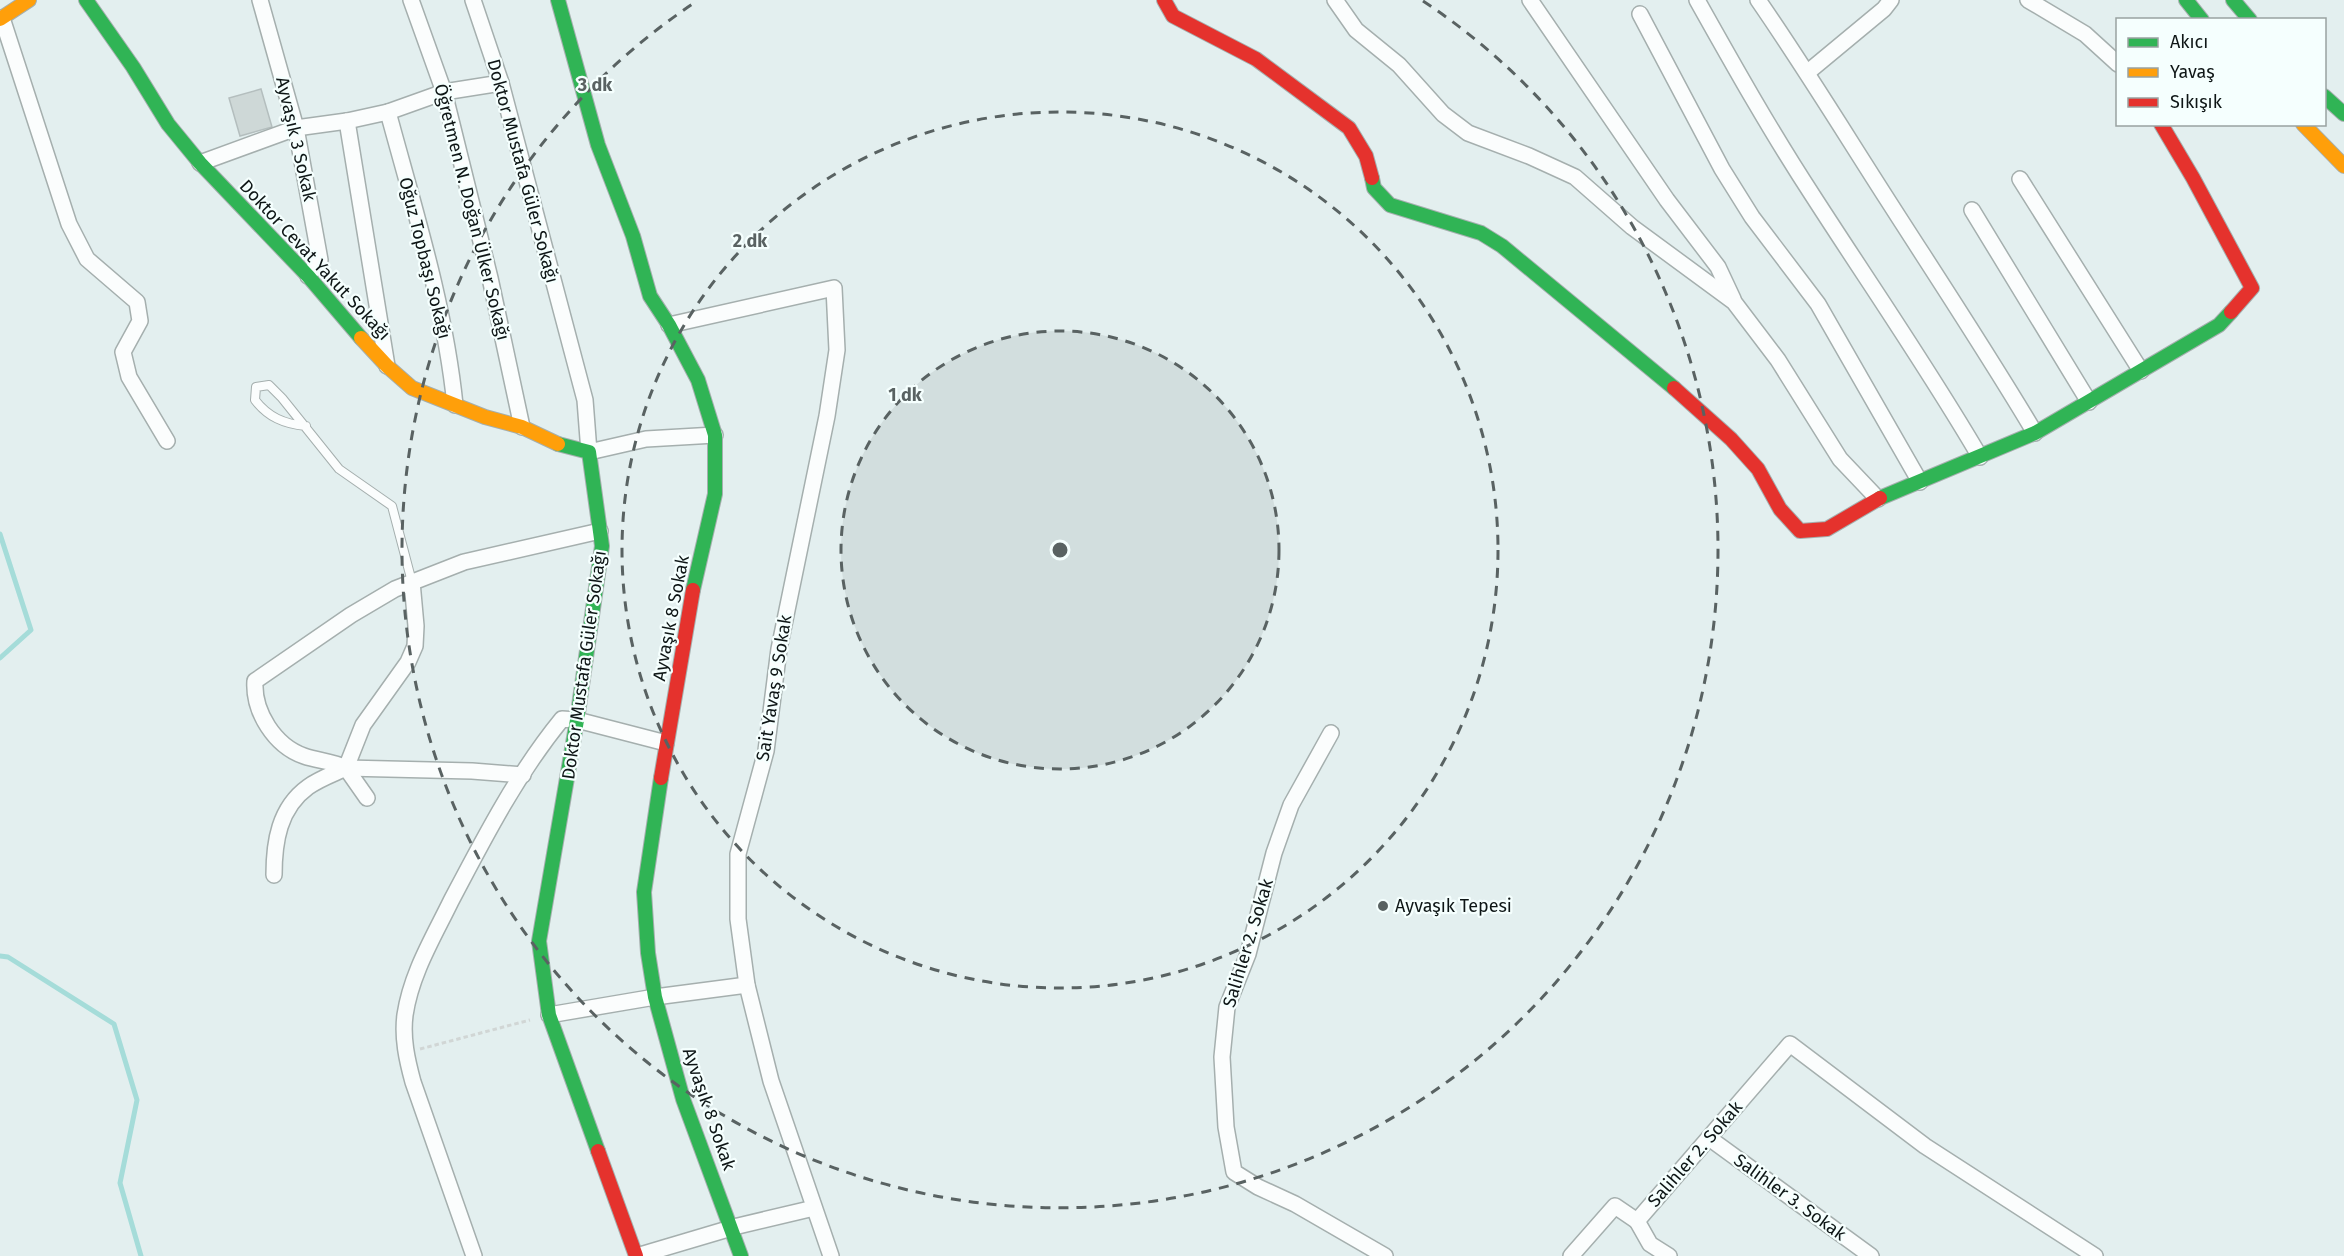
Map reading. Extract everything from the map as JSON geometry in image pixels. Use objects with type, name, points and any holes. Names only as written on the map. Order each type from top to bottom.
[{"type":"main road","points":[[1,18],[29,0]]},
{"type":"main road","name":"Doktor Cevat Yakut Sokağı","points":[[86,0],[168,124],[200,163],[308,276],[387,366],[412,388],[485,417],[522,427],[562,446],[589,452]]},
{"type":"main road","name":"Ayvaşık 8 Sokak","points":[[558,0],[598,145],[633,236],[650,296],[669,325],[698,380],[715,435],[715,494],[698,568],[666,742],[644,892],[648,953],[655,997],[683,1099],[741,1256]]},
{"type":"main road","points":[[1164,0],[1173,16],[1256,59],[1348,128],[1366,156],[1374,188],[1390,205],[1481,233],[1502,246],[1662,378],[1731,440],[1758,469],[1780,509],[1800,531],[1827,529],[1878,499],[2035,434],[2219,325],[2252,288],[2162,126]]},
{"type":"main road","points":[[2186,0],[2200,18]]},
{"type":"main road","points":[[2233,0],[2248,18]]},
{"type":"main road","points":[[2326,97],[2344,114]]},
{"type":"main road","points":[[2305,126],[2344,166]]},
{"type":"main road","name":"Doktor Mustafa Güler Sokağı","points":[[589,452],[602,546],[577,720],[539,941],[549,1015],[636,1256]]},
{"type":"street","name":"Ayvaşık 3 Sokak","points":[[260,0],[296,128],[320,260],[308,276]]},
{"type":"street","name":"Öğretmen N. Doğan Ülker Sokağı","points":[[411,0],[444,92],[490,279],[522,427]]},
{"type":"street","name":"Doktor Mustafa Güler Sokağı","points":[[473,0],[501,83],[585,400],[589,452]]},
{"type":"street","points":[[1335,0],[1356,30],[1399,65],[1443,114],[1468,133],[1529,156],[1575,177],[1632,227],[1734,302]]},
{"type":"street","points":[[1530,0],[1667,200],[1719,267],[1734,302],[1778,360],[1840,459],[1878,499]]},
{"type":"street","points":[[1696,0],[1764,118],[1951,407],[1980,457]]},
{"type":"street","points":[[1758,0],[1808,72],[1990,357],[2035,434]]},
{"type":"street","points":[[1808,72],[1884,9],[1891,0]]},
{"type":"street","points":[[2028,0],[2085,34],[2116,62]]},
{"type":"street","points":[[1640,14],[1722,169],[1752,217],[1818,304],[1920,482]]},
{"type":"street","points":[[1,18],[69,224],[87,259],[137,302],[140,321],[123,352],[129,377],[167,441]]},
{"type":"street","points":[[200,163],[296,128],[347,121],[388,112],[444,92],[501,83]]},
{"type":"street","name":"Oğuz Topbaşı Sokağı","points":[[388,112],[423,242],[448,352],[455,405]]},
{"type":"street","points":[[347,121],[387,366]]},
{"type":"street","points":[[2019,179],[2141,371]]},
{"type":"street","points":[[1972,210],[2089,402]]},
{"type":"street","name":"Sait Yavaş 9 Sokak","points":[[669,325],[834,288],[837,350],[826,416],[779,650],[766,752],[738,854],[738,919],[747,985],[771,1081],[831,1256]]},
{"type":"street","points":[[589,452],[646,439],[715,435]]},
{"type":"street","points":[[367,798],[345,768],[338,763],[302,756],[281,742],[268,726],[259,708],[254,691],[255,681],[351,615],[395,589],[464,562],[600,531]]},
{"type":"street","points":[[345,768],[363,725],[408,662],[415,646],[416,626],[412,582]]},
{"type":"street","points":[[474,1256],[405,1053],[405,1016],[414,980],[424,954],[490,825],[562,718],[666,742]]},
{"type":"street","name":"Salihler 2. Sokak","points":[[1331,733],[1288,815],[1274,853],[1248,954],[1227,1007],[1222,1058],[1226,1127],[1233,1172],[1295,1204],[1384,1256]]},
{"type":"street","points":[[274,875],[277,833],[290,806],[308,787],[345,768],[472,771],[523,775]]},
{"type":"street","points":[[549,1015],[655,997],[747,985]]},
{"type":"street","name":"Salihler 2. Sokak","points":[[1571,1256],[1615,1206],[1637,1221],[1790,1044],[1925,1146],[2095,1256]]},
{"type":"street","name":"Salihler 3. Sokak","points":[[1709,1138],[1871,1256]]},
{"type":"street","points":[[636,1256],[732,1228],[814,1208]]},
{"type":"street","points":[[1637,1221],[1650,1244],[1669,1256]]},
{"type":"lane","points":[[306,426],[290,424],[264,412],[255,400],[256,387],[269,385],[306,426],[320,448],[339,469],[392,506],[412,582]]},
{"type":"path","points":[[405,1053],[549,1015]]},
{"type":"building","points":[[261,89],[272,127],[240,136],[229,98]]},
{"type":"waterway","points":[[0,534],[31,630],[0,658]]},
{"type":"waterway","points":[[0,956],[8,957],[114,1024],[137,1100],[120,1183],[141,1256]]},
{"type":"traffic: fast","points":[[86,0],[133,67],[168,124],[200,163],[308,276],[361,338]]},
{"type":"traffic: fast","points":[[558,0],[598,145],[633,236],[650,296],[669,325],[698,380],[715,435],[715,494],[693,590]]},
{"type":"traffic: fast","points":[[2186,0],[2200,18]]},
{"type":"traffic: fast","points":[[2233,0],[2248,18]]},
{"type":"traffic: fast","points":[[2326,98],[2344,114]]},
{"type":"traffic: fast","points":[[1372,178],[1374,188],[1390,205],[1481,233],[1502,246],[1674,388]]},
{"type":"traffic: fast","points":[[1880,498],[2035,433],[2219,325],[2231,312]]},
{"type":"traffic: fast","points":[[558,444],[589,452],[602,546],[577,720],[539,941],[549,1015],[598,1151]]},
{"type":"traffic: fast","points":[[661,778],[644,892],[648,953],[655,997],[683,1099],[741,1256]]},
{"type":"traffic: slow","points":[[0,19],[29,0]]},
{"type":"traffic: slow","points":[[2305,126],[2344,166]]},
{"type":"traffic: slow","points":[[361,338],[412,388],[485,417],[522,427],[558,444]]},
{"type":"traffic: jam","points":[[1164,0],[1173,16],[1256,59],[1349,128],[1366,156],[1372,178]]},
{"type":"traffic: jam","points":[[2162,126],[2252,288],[2231,312]]},
{"type":"traffic: jam","points":[[1674,388],[1731,439],[1758,469],[1780,509],[1800,531],[1827,529],[1880,498]]},
{"type":"traffic: jam","points":[[661,778],[693,590]]},
{"type":"traffic: jam","points":[[598,1151],[636,1256]]},
{"type":"place","name":"Ayvaşık Tepesi","points":[[1383,906]]}]
